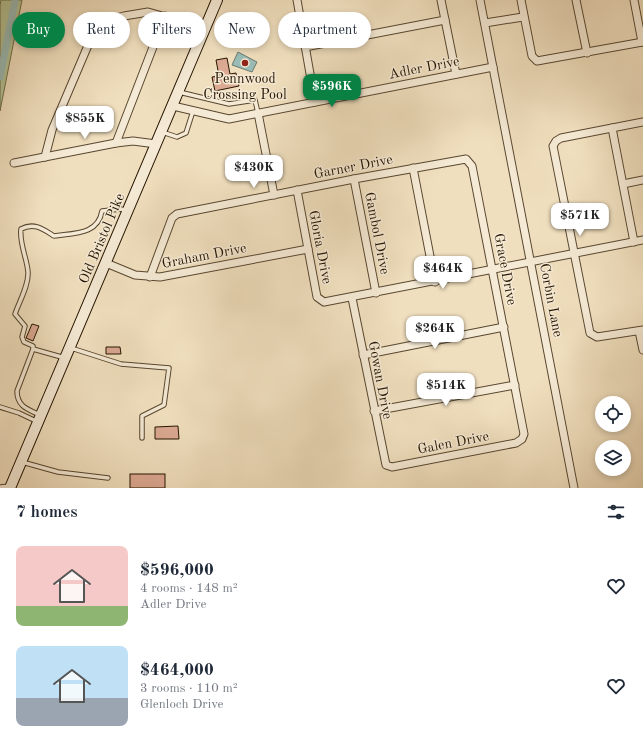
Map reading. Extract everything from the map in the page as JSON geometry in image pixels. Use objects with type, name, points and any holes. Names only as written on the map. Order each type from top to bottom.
[{"type":"main road","name":"Old Bristol Pike","points":[[206,26],[217,0]]},
{"type":"main road","name":"Old Bristol Pike","points":[[10,487],[197,48]]},
{"type":"street","points":[[297,0],[299,12]]},
{"type":"street","points":[[441,0],[456,74]]},
{"type":"street","name":"Corbin Lane","points":[[480,0],[532,263],[574,488]]},
{"type":"street","points":[[521,0],[532,56],[535,60],[540,61],[643,42],[634,0]]},
{"type":"street","points":[[576,0],[587,53]]},
{"type":"street","points":[[45,157],[52,130],[98,24],[124,16],[138,14]]},
{"type":"street","points":[[485,23],[524,17]]},
{"type":"street","points":[[371,34],[445,20]]},
{"type":"street","points":[[116,143],[153,48]]},
{"type":"street","points":[[305,48],[315,102]]},
{"type":"street","name":"Adler Drive","points":[[172,106],[224,119],[493,67]]},
{"type":"street","points":[[258,113],[274,195]]},
{"type":"street","points":[[643,122],[561,138],[556,141],[553,148],[589,330],[592,335],[598,338],[641,331],[643,350]]},
{"type":"street","points":[[612,128],[634,242]]},
{"type":"street","points":[[14,163],[116,143],[133,141],[156,144]]},
{"type":"street","name":"Grace Drive","points":[[413,168],[463,159],[471,162],[515,385],[524,434],[522,439]]},
{"type":"street","points":[[413,168],[435,282]]},
{"type":"street","name":"Garner Drive","points":[[150,277],[173,216],[413,168]]},
{"type":"street","name":"Gambol Drive","points":[[354,179],[376,293]]},
{"type":"street","points":[[623,184],[643,180]]},
{"type":"street","name":"Gloria Drive","points":[[297,190],[318,297],[320,300],[326,302],[352,298]]},
{"type":"street","points":[[352,298],[643,240]]},
{"type":"street","name":"Graham Drive","points":[[106,263],[135,275],[160,277],[308,249]]},
{"type":"street","name":"Gowan Drive","points":[[352,298],[384,463],[388,466]]},
{"type":"street","points":[[363,355],[504,328]]},
{"type":"street","points":[[374,411],[515,385]]},
{"type":"street","name":"Galen Drive","points":[[388,466],[516,443],[522,439]]},
{"type":"lane","points":[[178,92],[229,104],[255,100],[258,113]]},
{"type":"lane","points":[[161,131],[177,136],[186,133],[193,111]]},
{"type":"lane","points":[[39,419],[20,404],[17,397],[17,391],[33,350],[33,346],[24,342],[22,337],[26,326],[15,314],[28,280],[28,273],[20,236],[21,229],[28,225],[39,227],[54,236],[84,232],[97,226],[101,218],[102,211],[120,209],[128,211]]},
{"type":"lane","points":[[69,347],[121,364],[169,368],[164,405],[142,416],[142,438]]},
{"type":"lane","points":[[33,350],[65,358]]},
{"type":"lane","points":[[0,407],[39,419]]},
{"type":"lane","points":[[21,462],[58,472],[108,478]]},
{"type":"lane","points":[[0,487],[10,487]]},
{"type":"green space","points":[[1,0],[22,0],[20,12],[12,12],[12,48],[0,111]]},
{"type":"water","name":"Pennwood Crossing Pool","points":[[238,52],[257,62],[252,72],[232,65]]},
{"type":"building","points":[[227,58],[230,74],[236,73],[239,86],[215,91],[212,77],[219,76],[216,60]]},
{"type":"building","points":[[32,324],[39,326],[33,341],[26,338]]},
{"type":"building","points":[[106,347],[120,347],[121,354],[106,354]]},
{"type":"building","points":[[178,426],[179,439],[155,439],[155,427]]},
{"type":"building","points":[[130,474],[165,474],[165,488],[130,488]]},
{"type":"waterway","points":[[0,77],[15,0]]},
{"type":"place","name":"Pennwood Crossing Pool","points":[[245,63]]}]
